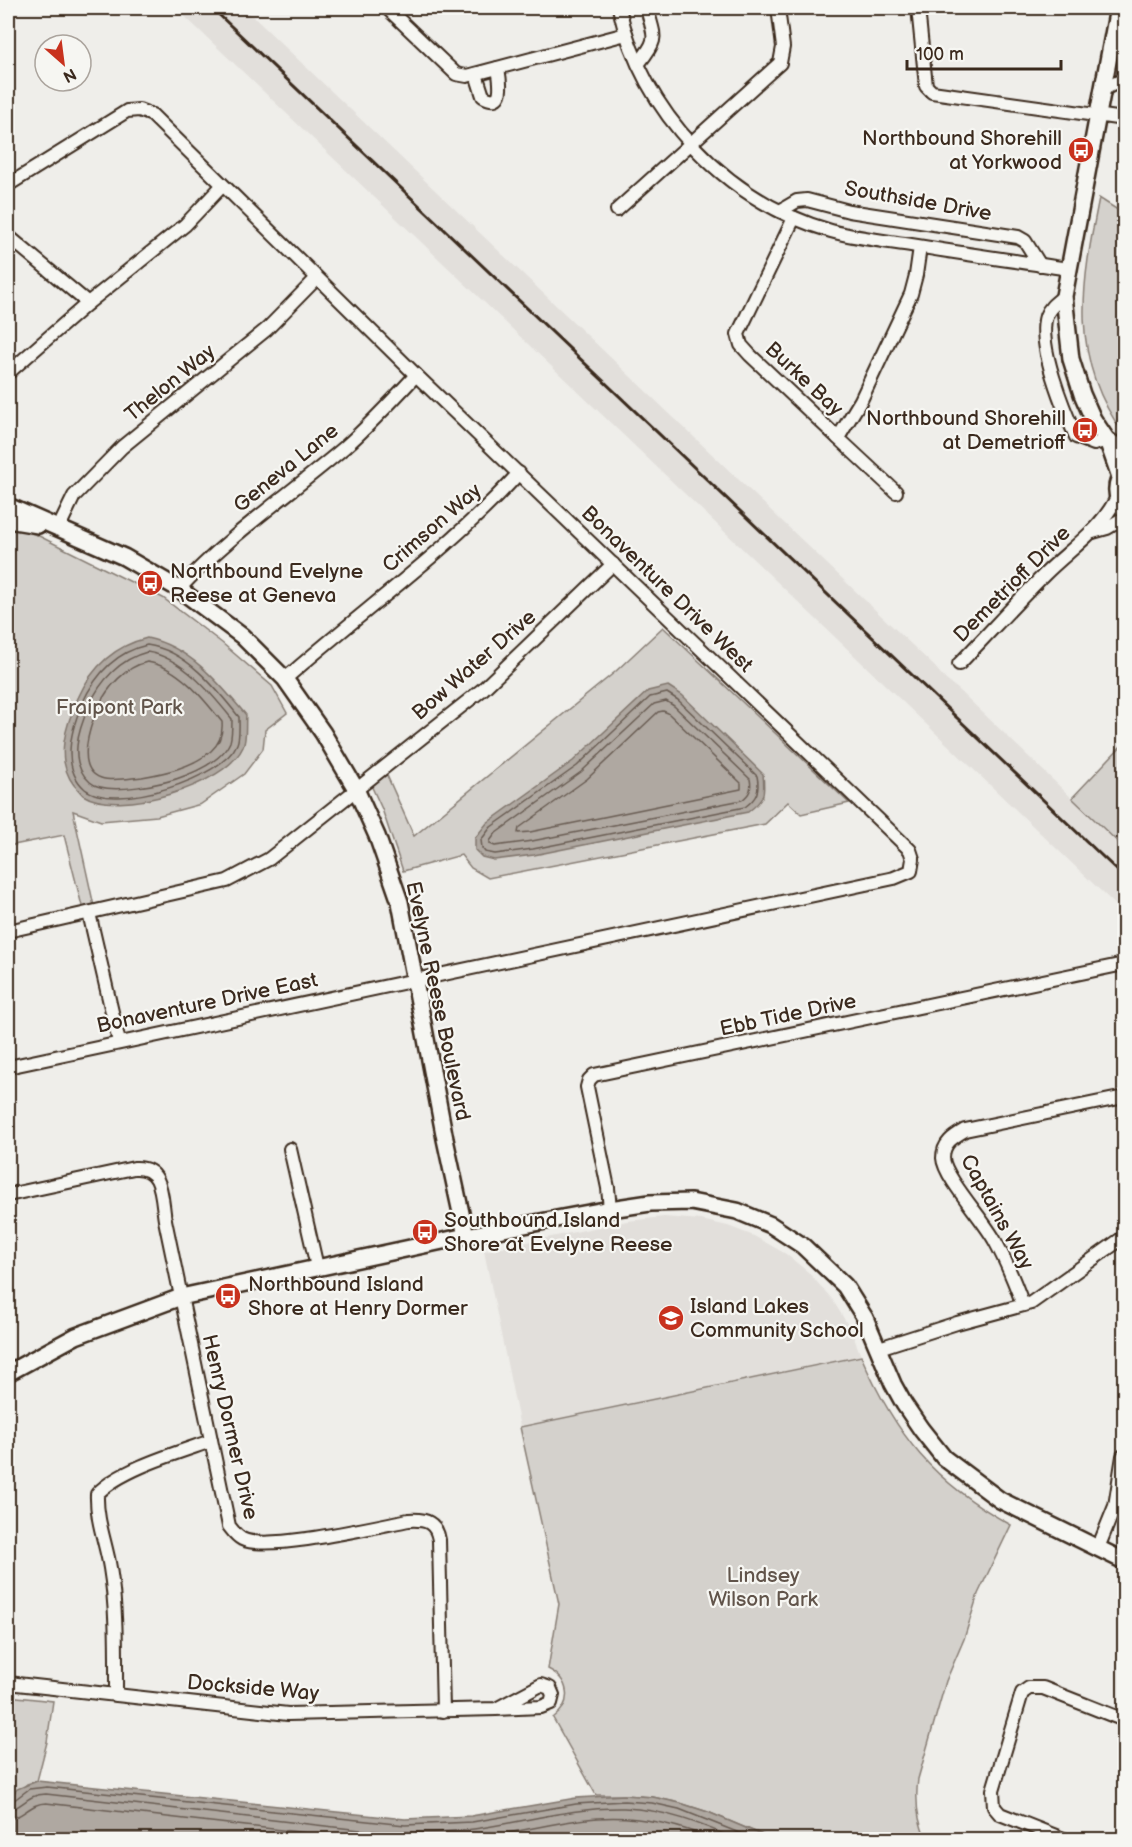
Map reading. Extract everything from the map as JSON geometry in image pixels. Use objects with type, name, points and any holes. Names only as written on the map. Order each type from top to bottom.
[{"type":"street","points":[[387,8],[456,74],[467,76],[626,34]]},
{"type":"street","name":"Southside Drive","points":[[619,8],[626,34],[652,92],[673,125],[730,181],[753,197],[794,218],[844,234],[1069,269]]},
{"type":"street","points":[[639,63],[652,47],[655,39],[647,8]]},
{"type":"street","points":[[617,210],[780,63],[783,47],[778,8]]},
{"type":"street","points":[[918,8],[926,86],[932,92],[1125,119]]},
{"type":"street","points":[[1118,8],[1065,296],[1071,358],[1082,394],[1122,474],[1117,485],[1121,503]]},
{"type":"street","points":[[476,74],[483,96],[494,99],[500,94],[502,87],[498,68]]},
{"type":"street","points":[[1102,90],[1125,79]]},
{"type":"street","name":"Bonaventure Drive West","points":[[8,185],[127,111],[139,110],[152,115],[416,375],[909,850],[913,859],[911,871],[894,878],[416,979]]},
{"type":"street","points":[[8,373],[88,303],[185,225],[222,186]]},
{"type":"street","name":"Southside Drive","points":[[780,211],[797,201],[807,200],[849,211],[1018,237],[1025,241],[1040,265]]},
{"type":"street","name":"Burke Bay","points":[[794,218],[738,334],[741,345],[896,492]]},
{"type":"street","points":[[8,236],[88,303]]},
{"type":"street","name":"Burke Bay","points":[[838,438],[861,400],[911,294],[920,247]]},
{"type":"street","name":"Thelon Way","points":[[59,527],[74,496],[102,466],[122,447],[267,329],[317,278]]},
{"type":"street","points":[[1065,296],[1049,310],[1045,325],[1056,387],[1076,437],[1094,444],[1107,440],[1125,453]]},
{"type":"street","name":"Geneva Lane","points":[[178,589],[234,536],[346,446],[386,408],[416,375]]},
{"type":"street","name":"Crimson Way","points":[[285,679],[343,628],[444,547],[519,473]]},
{"type":"street","name":"Demetrioff Drive","points":[[959,664],[1032,587],[1067,553],[1093,532],[1121,503]]},
{"type":"street","name":"Evelyne Reese Boulevard","points":[[8,507],[59,527],[124,557],[178,589],[242,636],[285,679],[323,733],[356,789],[377,836],[400,902],[466,1236]]},
{"type":"street","name":"Demetrioff Drive","points":[[1093,532],[1107,528],[1125,518]]},
{"type":"street","name":"Evelyne Reese Boulevard","points":[[8,520],[59,527]]},
{"type":"street","name":"Bow Water Drive","points":[[356,789],[483,689],[613,564]]},
{"type":"street","points":[[8,931],[227,881],[269,859],[356,789]]},
{"type":"street","points":[[89,914],[118,1042]]},
{"type":"street","name":"Ebb Tide Drive","points":[[610,1209],[588,1087],[589,1080],[594,1075],[1125,964]]},
{"type":"street","name":"Bonaventure Drive East","points":[[8,1067],[416,979]]},
{"type":"street","name":"Captains Way","points":[[1023,1305],[995,1240],[947,1172],[943,1156],[947,1143],[965,1130],[1125,1097]]},
{"type":"street","points":[[290,1149],[317,1267]]},
{"type":"street","name":"Henry Dormer Drive","points":[[8,1195],[134,1168],[148,1169],[153,1172],[159,1182],[229,1526],[235,1535],[252,1542],[306,1539],[420,1519],[429,1521],[435,1526],[439,1540],[443,1711]]},
{"type":"street","points":[[8,1373],[76,1336],[181,1297],[466,1236],[610,1209],[650,1203],[691,1202],[737,1211],[771,1226],[803,1246],[845,1286],[866,1318],[892,1384],[921,1429],[944,1458],[1000,1500],[1125,1561]]},
{"type":"street","points":[[879,1348],[1023,1305],[1039,1298],[1125,1237]]},
{"type":"street","points":[[116,1695],[116,1613],[110,1567],[97,1508],[97,1494],[106,1485],[148,1465],[211,1441]]},
{"type":"street","points":[[1098,1548],[1114,1506],[1123,1456]]},
{"type":"street","name":"Dockside Way","points":[[8,1683],[288,1714],[496,1709]]},
{"type":"street","points":[[1066,1839],[1000,1814],[994,1807],[993,1790],[1022,1693],[1029,1688],[1043,1688],[1125,1720]]},
{"type":"shaded area","points":[[176,8],[244,8],[934,666],[946,680],[1124,848],[1124,913]]},
{"type":"shaded area","name":"Island Lakes Community School","points":[[664,1217],[701,1220],[728,1226],[754,1236],[786,1254],[808,1272],[832,1299],[851,1330],[861,1356],[520,1427],[484,1251],[627,1221]]},
{"type":"green space","points":[[1099,198],[1124,214],[1122,312],[1124,434],[1106,406],[1094,377],[1087,349],[1084,320],[1085,290]]},
{"type":"green space","name":"Fraipont Park","points":[[8,526],[37,535],[163,598],[222,643],[272,686],[287,713],[265,730],[263,749],[244,774],[201,804],[157,816],[101,821],[73,811],[94,906],[83,910],[64,835],[8,846]]},
{"type":"green space","points":[[663,627],[849,803],[801,814],[788,802],[765,824],[488,878],[471,868],[461,855],[403,871],[382,809],[370,783],[385,771],[414,836],[615,672]]},
{"type":"green space","points":[[1124,743],[1124,848],[1072,798]]},
{"type":"green space","name":"Lindsey Wilson Park","points":[[861,1356],[888,1410],[920,1455],[960,1492],[1011,1525],[978,1594],[964,1639],[946,1681],[918,1779],[918,1810],[926,1839],[772,1839],[708,1812],[680,1803],[653,1797],[596,1795],[553,1718],[560,1712],[566,1699],[561,1679],[548,1669],[559,1604],[520,1427]]},
{"type":"green space","points":[[8,1696],[53,1701],[47,1742],[37,1781],[27,1784],[8,1800]]},
{"type":"water","points":[[147,638],[177,649],[202,668],[225,691],[246,715],[244,744],[233,761],[216,774],[194,785],[145,800],[120,803],[99,801],[83,795],[68,775],[63,753],[66,731],[78,698],[97,668],[105,659],[124,646]]},
{"type":"water","points":[[668,686],[682,695],[763,774],[763,796],[754,807],[748,812],[534,855],[494,860],[482,857],[475,850],[475,838],[487,823],[573,761],[648,691]]},
{"type":"water","points":[[37,1781],[405,1819],[471,1816],[576,1798],[624,1795],[653,1797],[708,1812],[772,1839],[8,1839],[8,1800],[17,1789]]},
{"type":"railway","points":[[212,8],[1124,877]]},
{"type":"place","name":"Northbound Shorehill at Yorkwood","points":[[1081,150]]},
{"type":"place","name":"Northbound Shorehill at Demetrioff","points":[[1085,430]]},
{"type":"place","name":"Northbound Evelyne Reese at Geneva","points":[[150,583]]},
{"type":"place","name":"Southbound Island Shore at Evelyne Reese","points":[[425,1232]]},
{"type":"place","name":"Northbound Island Shore at Henry Dormer","points":[[228,1296]]},
{"type":"place","name":"Island Lakes Community School","points":[[671,1318]]}]
